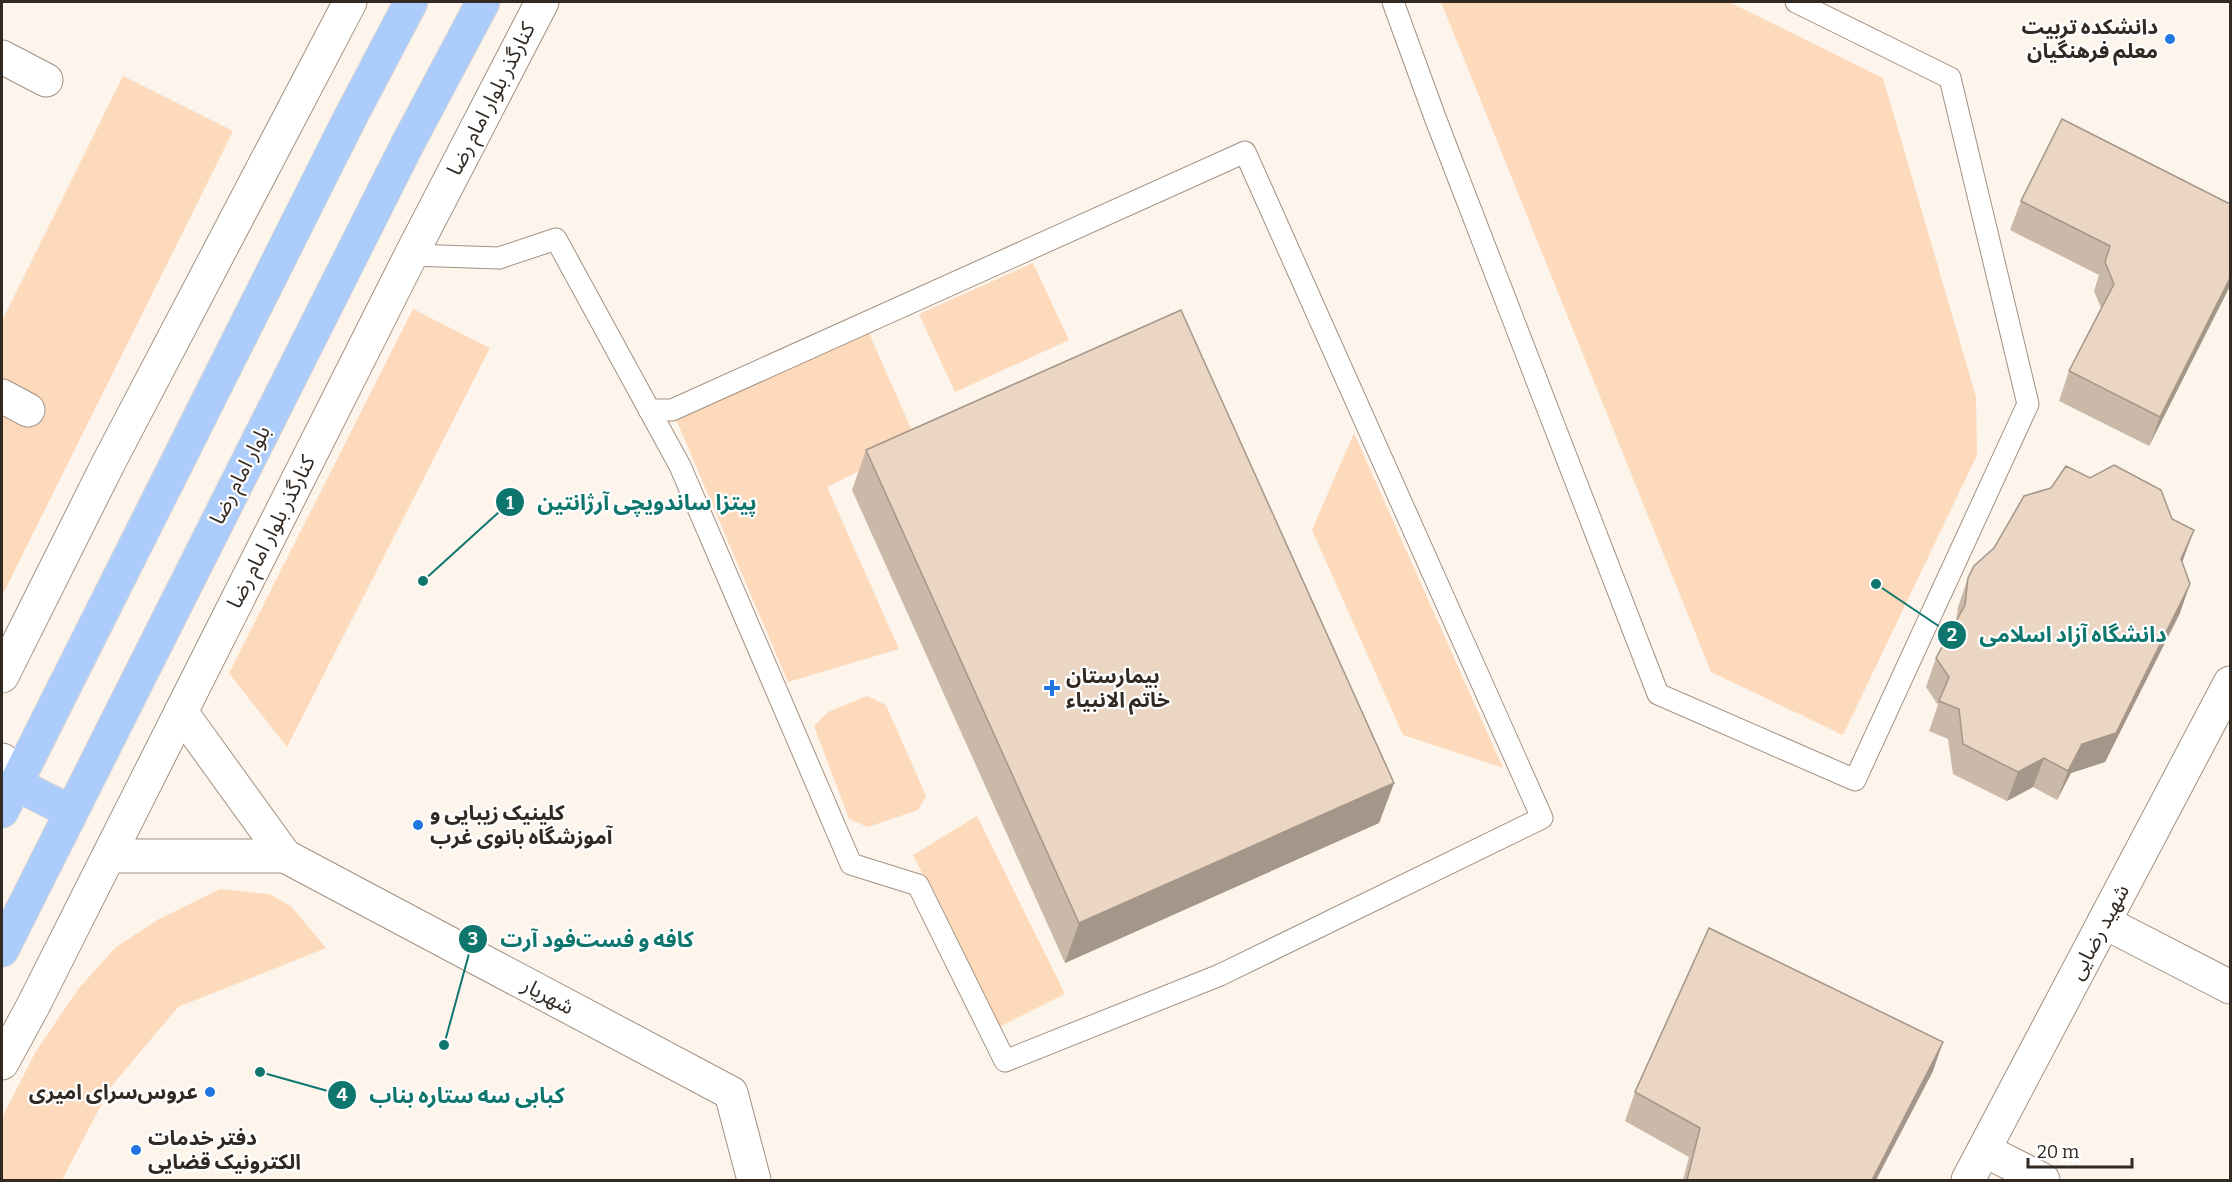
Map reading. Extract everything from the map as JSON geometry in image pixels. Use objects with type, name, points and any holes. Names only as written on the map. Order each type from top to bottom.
[{"type":"main road","points":[[71,812],[5,785],[411,2]]},
{"type":"main road","name":"بلوار امام رضا","points":[[2,950],[405,147],[483,2]]},
{"type":"street","points":[[2,676],[109,462],[350,2]]},
{"type":"street","name":"کنارگذر بلوار امام رضا","points":[[2,1063],[109,856],[411,255],[542,2]]},
{"type":"street","points":[[2,57],[46,80]]},
{"type":"street","name":"شهید رضایی","points":[[1968,1180],[2229,691]]},
{"type":"street","name":"شهریار","points":[[181,712],[285,856],[731,1093],[754,1180]]},
{"type":"street","name":"شهریار","points":[[109,856],[285,856]]},
{"type":"street","points":[[2104,922],[2230,987]]},
{"type":"street","points":[[1984,1150],[2043,1180]]},
{"type":"lane","points":[[1393,2],[1658,694],[1855,780],[2028,404],[1950,78],[1796,2]]},
{"type":"lane","points":[[411,255],[499,258],[555,239],[649,410],[680,466],[851,864],[918,885],[1005,1061],[1220,975],[1542,818],[1245,152],[672,410],[649,410]]},
{"type":"shaded area","points":[[1441,2],[1729,2],[1883,78],[1976,397],[1977,455],[1843,735],[1711,672]]},
{"type":"shaded area","points":[[123,76],[233,131],[2,596],[2,321]]},
{"type":"shaded area","points":[[1033,263],[1069,340],[955,392],[919,314]]},
{"type":"shaded area","points":[[413,309],[490,348],[287,747],[229,673]]},
{"type":"shaded area","points":[[864,322],[917,442],[827,487],[899,649],[788,682],[672,410]]},
{"type":"shaded area","points":[[1354,433],[1503,768],[1403,735],[1312,530]]},
{"type":"shaded area","points":[[867,696],[886,705],[926,796],[918,810],[868,827],[849,819],[814,726],[828,712]]},
{"type":"shaded area","points":[[977,816],[1065,994],[999,1027],[913,855]]},
{"type":"shaded area","points":[[220,889],[269,894],[291,906],[326,948],[178,1007],[110,1088],[62,1180],[2,1180],[2,1118],[36,1051],[79,988],[116,947],[159,919]]},
{"type":"building","points":[[2062,119],[2230,204],[2230,278],[2160,417],[2069,371],[2114,284],[2105,262],[2110,246],[2021,201]]},
{"type":"building","points":[[1181,310],[1394,783],[1079,923],[866,450]]},
{"type":"building","points":[[2114,465],[2161,490],[2172,519],[2194,530],[2181,559],[2190,584],[2116,733],[2082,744],[2068,771],[2044,758],[2018,772],[1963,744],[1959,709],[1939,701],[1949,677],[1936,658],[1965,605],[1968,578],[1974,566],[1994,548],[2024,496],[2051,488],[2066,466],[2090,478]]},
{"type":"building","points":[[1709,928],[1943,1042],[1872,1180],[1687,1180],[1700,1128],[1635,1092]]},
{"type":"place","name":"دانشکده تربیت معلم فرهنگیان","points":[[2170,39]]},
{"type":"place","name":"پیتزا ساندویچی آرژانتین","points":[[423,581]]},
{"type":"place","name":"دانشگاه آزاد اسلامی","points":[[1876,584]]},
{"type":"place","name":"بیمارستان خاتم الانبیاء","points":[[1052,688]]},
{"type":"place","name":"کلینیک زیبایی و آموزشگاه بانوی غرب","points":[[418,825]]},
{"type":"place","name":"کافه و فست‌فود آرت","points":[[444,1045]]},
{"type":"place","name":"کبابی سه ستاره بناب","points":[[260,1072]]},
{"type":"place","name":"عروس‌سرای امیری","points":[[210,1092]]},
{"type":"place","name":"دفتر خدمات الکترونیک قضایی","points":[[136,1150]]}]
